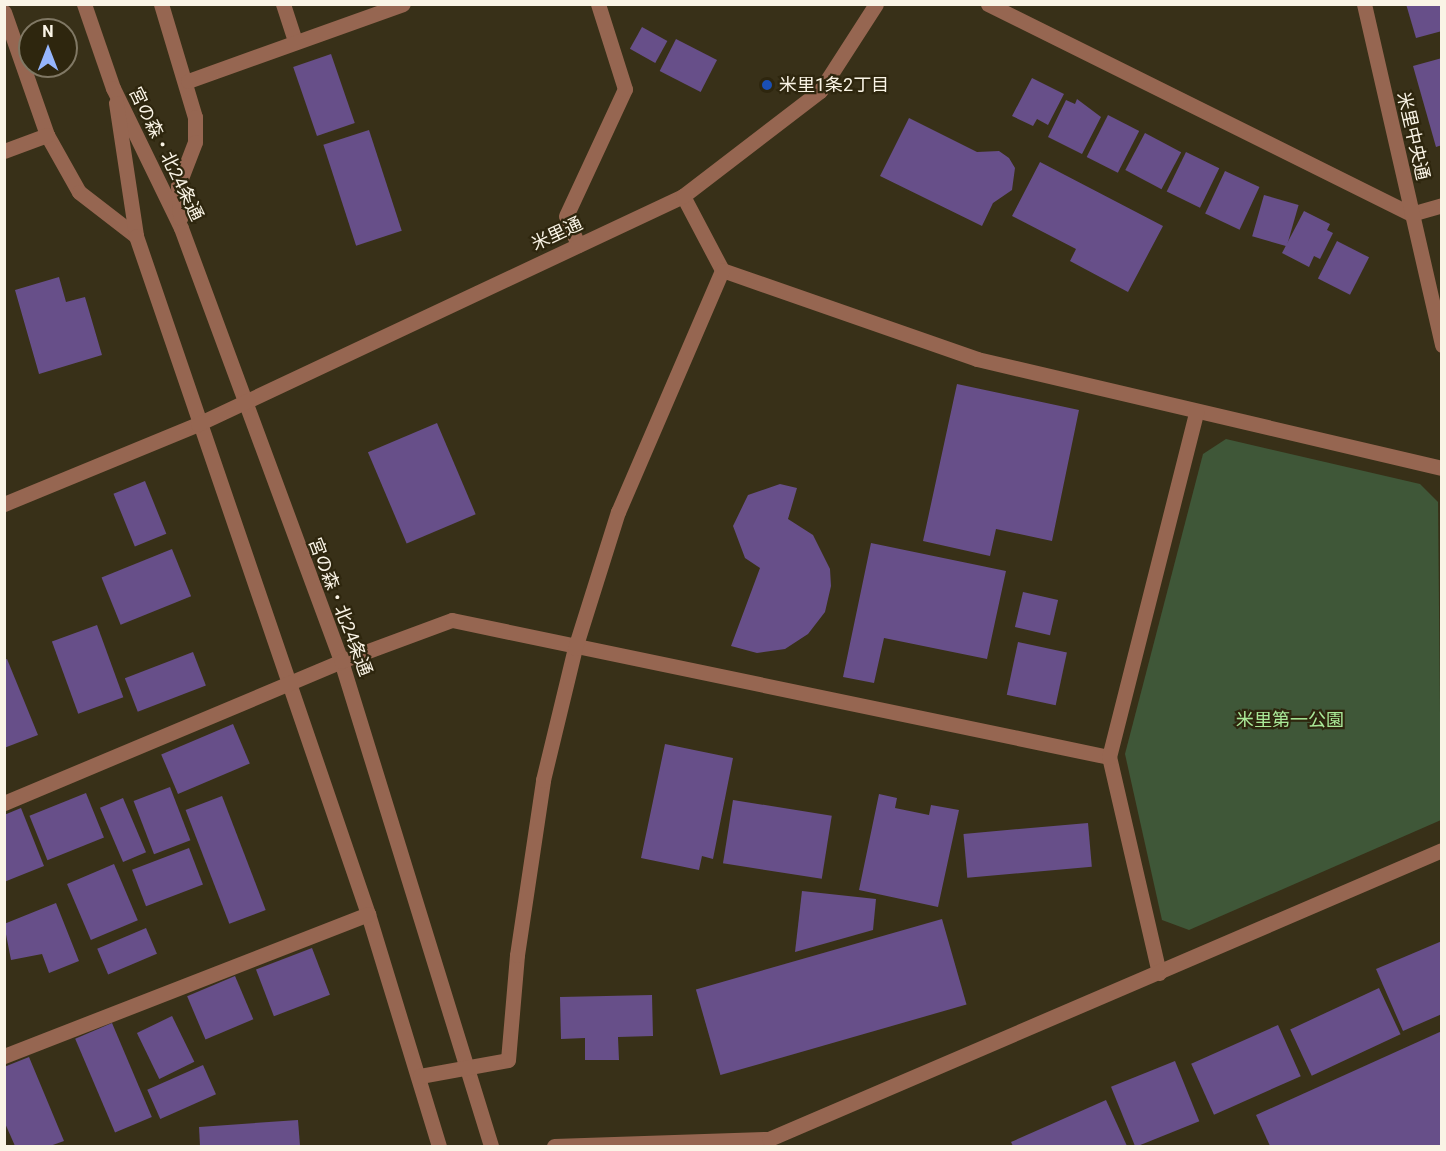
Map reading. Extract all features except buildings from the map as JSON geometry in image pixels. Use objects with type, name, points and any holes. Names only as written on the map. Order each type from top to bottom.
[{"type":"street","points":[[84,4],[113,88]]},
{"type":"street","points":[[161,4],[188,81],[195,142],[178,186],[181,228]]},
{"type":"street","points":[[283,4],[296,42]]},
{"type":"street","points":[[188,81],[404,4]]},
{"type":"street","points":[[578,245],[566,216],[625,89],[598,4]]},
{"type":"street","name":"米里通","points":[[4,504],[198,424],[683,196],[820,91],[876,4]]},
{"type":"street","points":[[988,4],[1411,214],[1442,205]]},
{"type":"street","name":"米里中央通","points":[[1364,4],[1442,345]]},
{"type":"street","points":[[4,12],[47,135],[79,192],[136,236]]},
{"type":"street","name":"宮の森・北24条通","points":[[113,88],[181,228],[242,404],[341,660],[470,1067],[491,1146]]},
{"type":"street","name":"宮の森・北24条通","points":[[113,88],[136,236],[198,424],[368,914],[420,1076],[439,1146]]},
{"type":"street","points":[[4,150],[47,135]]},
{"type":"street","points":[[683,196],[722,270],[977,359],[1442,468]]},
{"type":"street","points":[[420,1076],[508,1060],[517,955],[543,780],[575,648],[618,512],[722,270]]},
{"type":"street","points":[[1159,973],[1109,757],[1196,412]]},
{"type":"street","points":[[4,803],[341,660],[452,620],[575,648],[1109,757]]},
{"type":"street","points":[[554,1146],[770,1143],[1442,850]]},
{"type":"street","points":[[4,1056],[368,914]]},
{"type":"green space","name":"米里第一公園","points":[[1226,439],[1420,484],[1438,502],[1441,820],[1189,930],[1162,920],[1125,754],[1203,454]]},
{"type":"place","name":"米里1条2丁目","points":[[767,85]]}]
